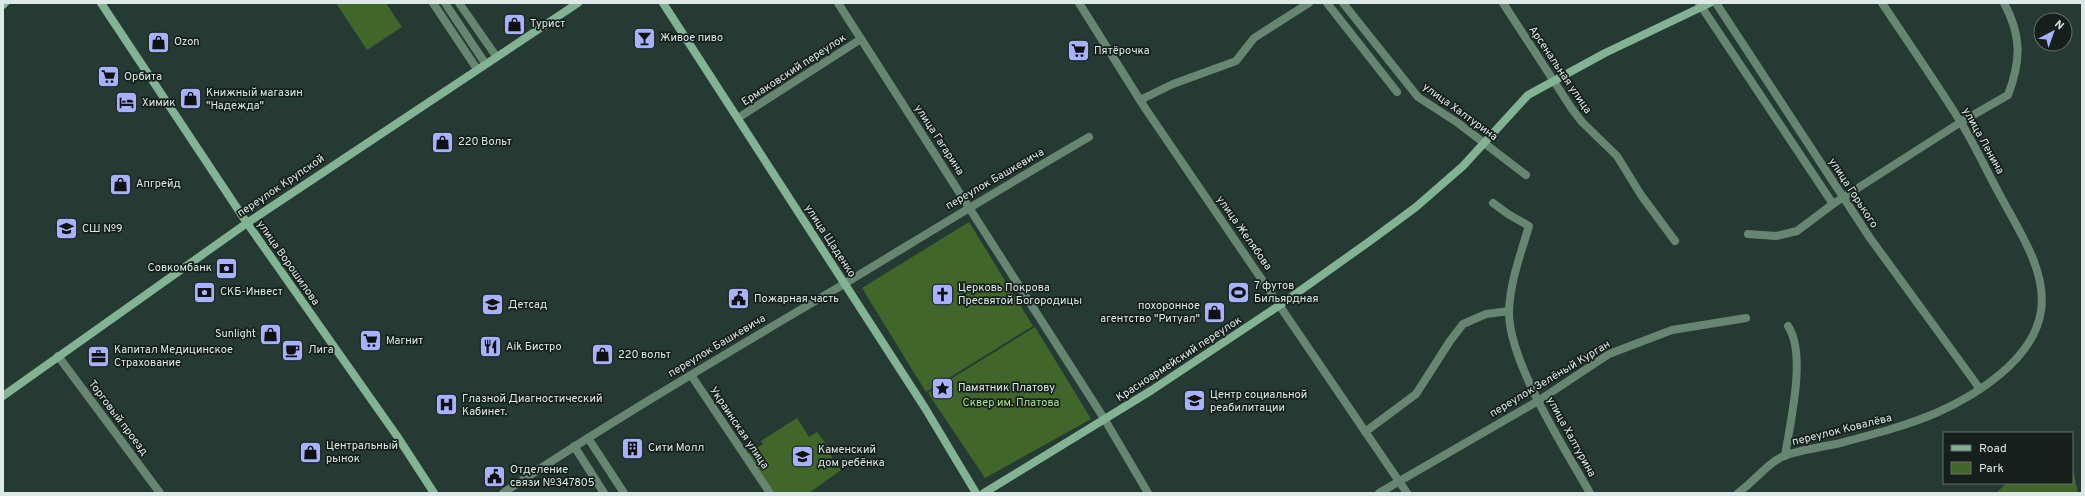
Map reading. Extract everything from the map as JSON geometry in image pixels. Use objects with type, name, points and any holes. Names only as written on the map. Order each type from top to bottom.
[{"type":"street","name":"улица Ворошилова","points":[[101,3],[247,223],[397,436],[434,493]]},
{"type":"street","points":[[433,3],[478,69]]},
{"type":"street","points":[[445,3],[485,63]]},
{"type":"street","points":[[459,3],[496,56]]},
{"type":"street","name":"переулок Крупской","points":[[3,396],[247,223],[485,63],[578,3]]},
{"type":"street","name":"улица Щаденко","points":[[663,3],[925,408],[976,493]]},
{"type":"street","name":"улица Гагарина","points":[[838,3],[1104,420],[1148,493]]},
{"type":"street","name":"улица Желябова","points":[[1079,3],[1140,100],[1407,493]]},
{"type":"street","points":[[1140,100],[1172,84],[1236,61],[1254,38],[1309,3]]},
{"type":"street","points":[[1327,3],[1398,92]]},
{"type":"street","name":"улица Халтурина","points":[[1344,3],[1418,97],[1485,143],[1526,175]]},
{"type":"street","name":"Арсенальная улица","points":[[1503,3],[1582,122],[1617,156],[1641,195],[1675,241]]},
{"type":"street","name":"Красноармейский переулок","points":[[984,493],[1164,383],[1280,305],[1416,207],[1463,166],[1528,95],[1605,53],[1701,5],[1710,3]]},
{"type":"street","name":"улица Горького","points":[[1716,3],[1870,238],[1980,389]]},
{"type":"street","name":"улица Ленина","points":[[1882,3],[1960,122],[2035,265],[2042,300],[2041,312],[2036,331],[2026,347],[2000,375],[1980,389]]},
{"type":"street","points":[[1748,234],[1762,236],[1793,233],[1833,204],[1960,122],[2008,95],[2016,75],[2019,39],[2012,18],[2004,3]]},
{"type":"street","name":"улица Горького","points":[[1701,5],[1833,204]]},
{"type":"street","name":"Ермаковский переулок","points":[[738,118],[861,40]]},
{"type":"street","name":"переулок Башкевича","points":[[503,493],[574,446],[690,375],[969,207],[1089,137]]},
{"type":"street","name":"улица Халтурина","points":[[1494,203],[1508,214],[1529,226],[1518,263],[1509,311],[1513,339],[1538,401],[1590,493]]},
{"type":"street","points":[[1365,432],[1416,394],[1450,341],[1464,324],[1486,314],[1509,311]]},
{"type":"street","name":"переулок Зелёный Курган","points":[[1379,493],[1538,401],[1609,354],[1672,330],[1746,318]]},
{"type":"street","points":[[1785,456],[1796,382],[1794,336],[1788,326]]},
{"type":"street","name":"Торговый проезд","points":[[58,356],[160,493]]},
{"type":"street","name":"Украинская улица","points":[[690,375],[770,493]]},
{"type":"street","name":"переулок Ковалёва","points":[[1738,493],[1770,465],[1785,456],[1887,431],[1947,408],[1980,389]]},
{"type":"street","points":[[588,438],[624,493]]},
{"type":"street","points":[[574,446],[604,493]]},
{"type":"green space","points":[[336,3],[386,3],[402,27],[367,50]]},
{"type":"green space","points":[[969,222],[1033,326],[926,392],[862,288]]},
{"type":"green space","name":"Сквер им. Платова","points":[[1035,327],[1091,419],[985,478],[928,393]]},
{"type":"green space","points":[[797,418],[809,437],[817,432],[829,448],[827,450],[841,470],[809,493],[775,493],[748,454],[763,444],[761,441]]},
{"type":"green space","points":[[2073,470],[2078,493],[1996,493],[2006,484],[2073,484]]},
{"type":"place","name":"Турист","points":[[514,24]]},
{"type":"place","name":"Живое пиво","points":[[645,38]]},
{"type":"place","name":"Ozon","points":[[159,42]]},
{"type":"place","name":"Пятёрочка","points":[[1079,51]]},
{"type":"place","name":"Орбита","points":[[109,77]]},
{"type":"place","name":"Книжный магазин \"Надежда\"","points":[[191,99]]},
{"type":"place","name":"Химик","points":[[126,103]]},
{"type":"place","name":"220 Вольт","points":[[442,142]]},
{"type":"place","name":"Апгрейд","points":[[121,184]]},
{"type":"place","name":"СШ №9","points":[[67,229]]},
{"type":"place","name":"Совкомбанк","points":[[227,268]]},
{"type":"place","name":"СКБ-Инвест","points":[[204,292]]},
{"type":"place","name":"7 футов Бильярдная","points":[[1238,292]]},
{"type":"place","name":"Церковь Покрова Пресвятой Богородицы","points":[[942,294]]},
{"type":"place","name":"Пожарная часть","points":[[739,299]]},
{"type":"place","name":"Детсад","points":[[493,305]]},
{"type":"place","name":"похоронное агентство \"Ритуал\"","points":[[1215,312]]},
{"type":"place","name":"Sunlight","points":[[271,334]]},
{"type":"place","name":"Магнит","points":[[370,341]]},
{"type":"place","name":"Aik Бистро","points":[[490,347]]},
{"type":"place","name":"Лига","points":[[292,350]]},
{"type":"place","name":"220 вольт","points":[[603,355]]},
{"type":"place","name":"Капитал Медицинское Страхование","points":[[98,356]]},
{"type":"place","name":"Памятник Платову","points":[[943,388]]},
{"type":"place","name":"Центр социальной реабилитации","points":[[1194,401]]},
{"type":"place","name":"Глазной Диагностический Кабинет.","points":[[446,405]]},
{"type":"place","name":"Сити Молл","points":[[632,448]]},
{"type":"place","name":"Центральный рынок","points":[[310,452]]},
{"type":"place","name":"Каменский дом ребёнка","points":[[803,456]]},
{"type":"place","name":"Отделение связи №347805","points":[[495,476]]}]
